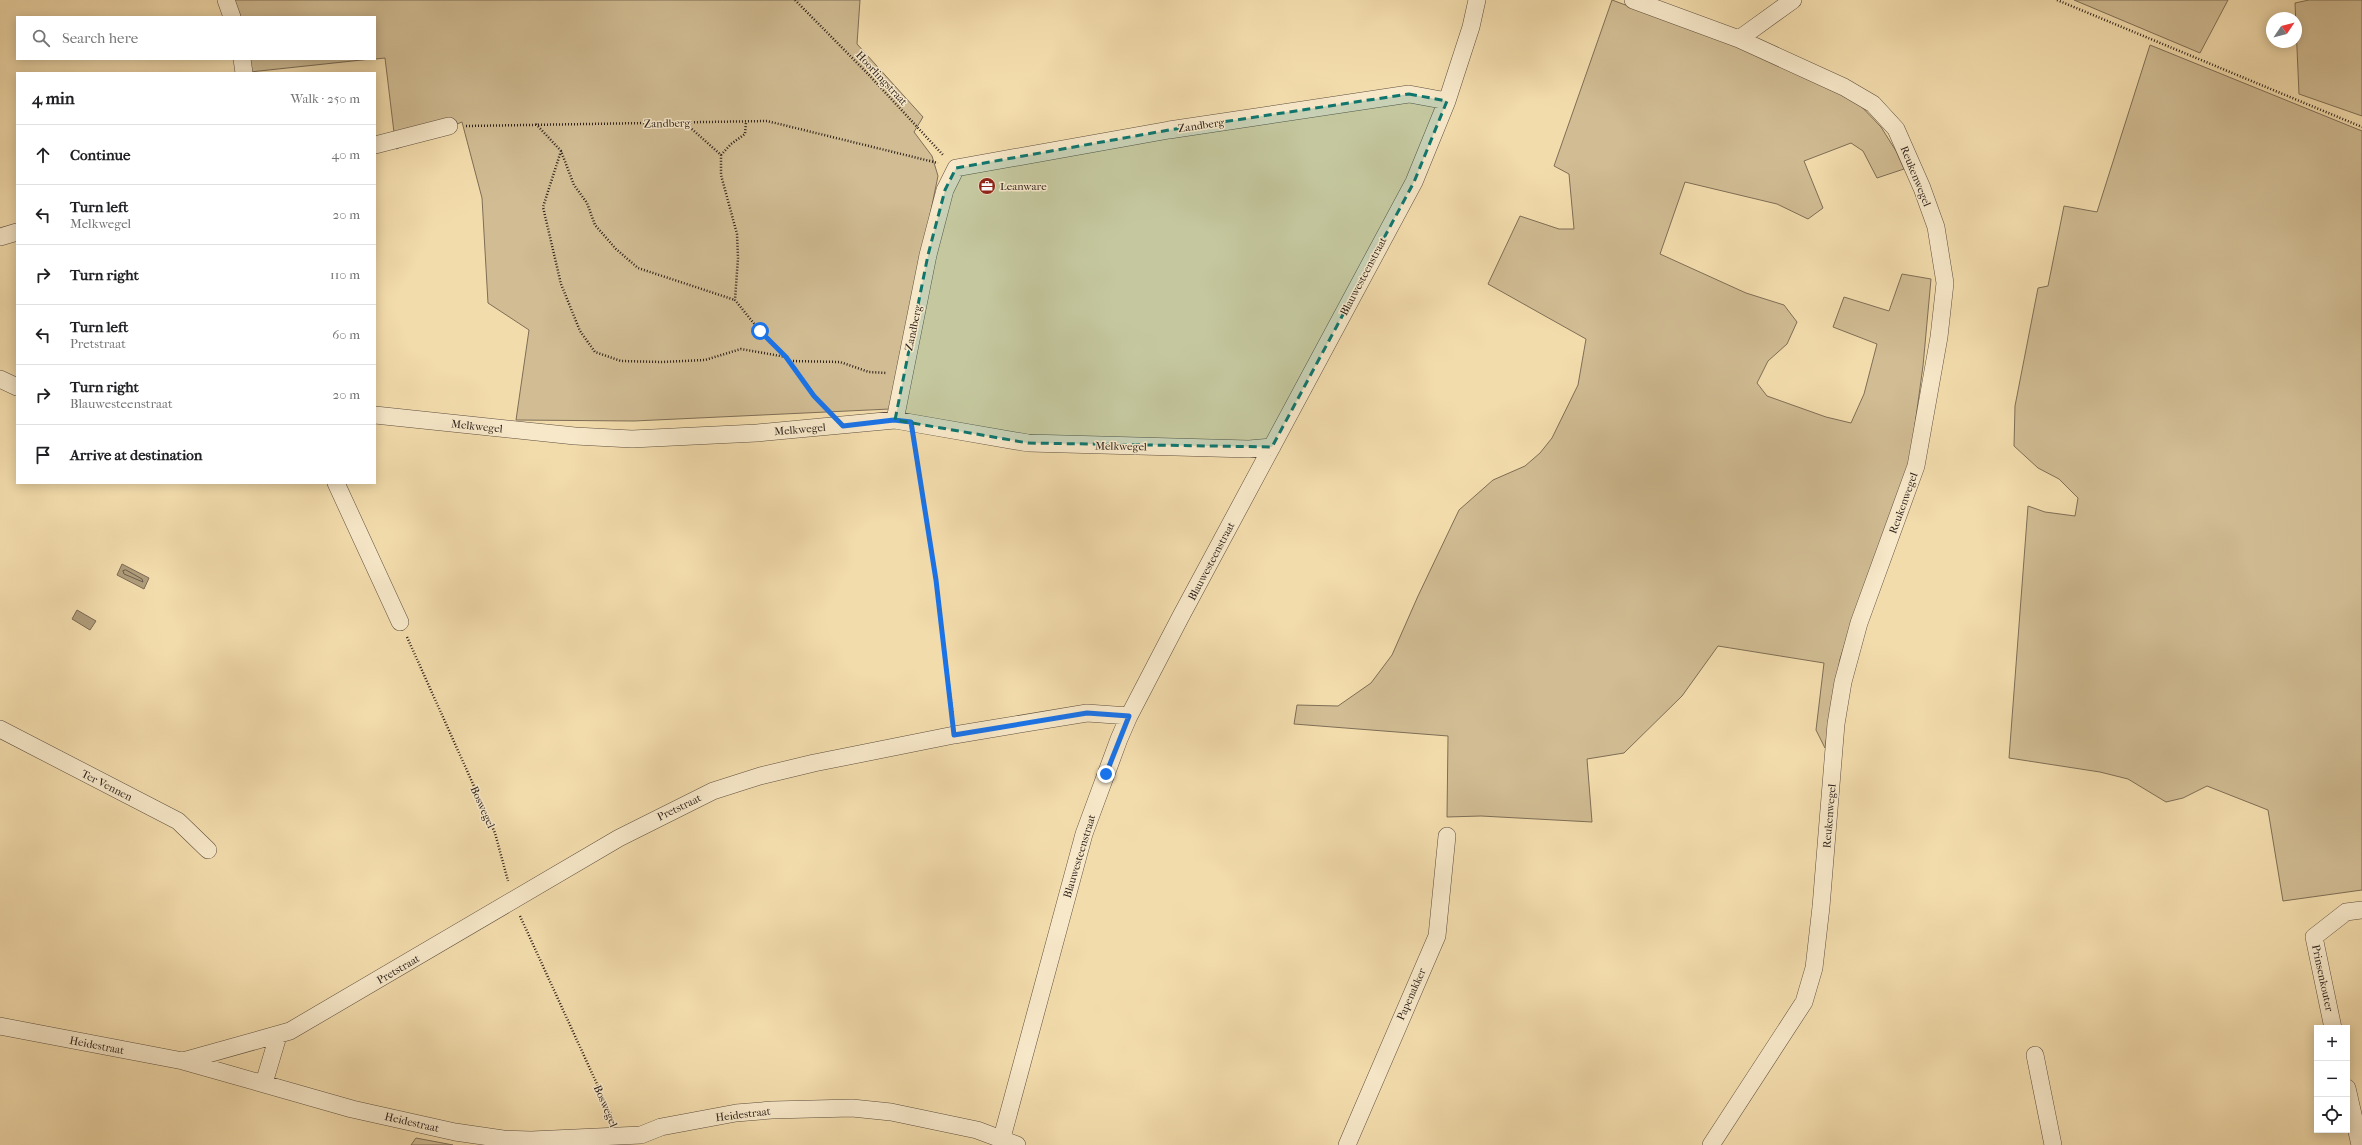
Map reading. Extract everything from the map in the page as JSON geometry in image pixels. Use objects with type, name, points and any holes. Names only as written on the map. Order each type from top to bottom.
[{"type":"street","points":[[226,0],[232,16]]},
{"type":"street","name":"Blauwesteenstraat","points":[[1006,1143],[1084,834],[1129,716],[1414,182],[1447,101],[1471,27],[1477,0]]},
{"type":"street","name":"Reukenwegel","points":[[1633,0],[1739,39],[1844,87],[1873,104],[1896,129],[1922,188],[1936,227],[1945,296],[1916,466],[1859,623],[1843,682],[1836,724],[1821,907],[1814,968],[1804,1002],[1711,1145]]},
{"type":"street","points":[[1739,39],[1793,0]]},
{"type":"street","points":[[242,60],[244,72]]},
{"type":"street","name":"Zandberg","points":[[894,420],[928,255],[945,190],[956,168],[1163,131],[1409,94],[1447,101]]},
{"type":"street","points":[[376,145],[449,126]]},
{"type":"street","points":[[0,237],[16,232]]},
{"type":"street","points":[[0,379],[16,387]]},
{"type":"street","name":"Melkwegel","points":[[376,415],[575,436],[632,439],[757,433],[894,420],[1028,443],[1241,449],[1272,447]]},
{"type":"street","points":[[336,484],[400,622]]},
{"type":"street","name":"Pretstraat","points":[[183,1061],[278,1036],[332,1007],[515,901],[619,838],[713,791],[760,776],[814,763],[954,735],[1087,713],[1129,716]]},
{"type":"street","name":"Ter Vennen","points":[[0,729],[178,821],[208,850]]},
{"type":"street","name":"Papenakker","points":[[1347,1145],[1437,936],[1447,836]]},
{"type":"street","name":"Prinsenkouter","points":[[2332,1025],[2314,937],[2346,912],[2362,910]]},
{"type":"street","name":"Heidestraat","points":[[0,1026],[183,1061],[352,1109],[455,1132],[531,1140],[618,1135],[639,1140],[662,1127],[736,1113],[772,1110],[852,1108],[891,1112],[977,1130],[1006,1143]]},
{"type":"street","points":[[264,1084],[278,1036]]},
{"type":"street","points":[[2035,1055],[2053,1145]]},
{"type":"street","points":[[2349,1097],[2360,1145]]},
{"type":"path","name":"Hoorlingstraat","points":[[795,0],[956,168]]},
{"type":"path","points":[[2057,0],[2362,127]]},
{"type":"path","name":"Zandberg","points":[[449,126],[767,121],[956,168]]},
{"type":"path","points":[[685,122],[721,155]]},
{"type":"path","points":[[735,300],[738,258],[737,234],[721,175],[721,155],[731,144],[744,134],[746,122]]},
{"type":"path","points":[[536,124],[561,151],[574,185],[587,203],[595,225],[616,249],[633,264],[645,270],[735,300],[760,331],[786,357],[814,396],[843,426]]},
{"type":"path","points":[[561,151],[543,207],[561,284],[580,331],[595,352],[621,361],[635,362],[705,360],[741,350],[786,357]]},
{"type":"path","points":[[789,361],[840,362],[869,372],[904,374]]},
{"type":"path","points":[[911,422],[936,580],[954,735]]},
{"type":"path","name":"Boswegel","points":[[400,622],[495,833],[515,901],[618,1135]]},
{"type":"highlighted area","points":[[1409,94],[1447,101],[1414,182],[1272,447],[1028,443],[895,420],[928,255],[945,190],[956,168],[1169,130]]},
{"type":"shaded area","points":[[233,0],[860,0],[857,44],[923,117],[914,132],[932,156],[938,176],[890,409],[634,421],[516,420],[529,330],[488,303],[482,198],[462,122],[396,149],[385,58],[376,59],[376,16],[239,16]]},
{"type":"shaded area","points":[[1612,0],[1701,33],[1743,44],[1858,103],[1881,127],[1896,151],[1904,169],[1877,178],[1863,151],[1851,143],[1804,161],[1823,208],[1808,219],[1777,204],[1685,182],[1660,254],[1746,293],[1784,305],[1797,322],[1787,344],[1768,361],[1757,383],[1767,396],[1826,417],[1851,423],[1864,394],[1877,344],[1833,327],[1844,297],[1889,311],[1902,274],[1931,279],[1923,366],[1913,439],[1913,455],[1865,583],[1840,659],[1825,748],[1816,730],[1824,663],[1718,646],[1682,696],[1624,753],[1587,759],[1592,822],[1481,816],[1447,817],[1448,736],[1294,724],[1297,705],[1338,706],[1371,683],[1392,655],[1459,510],[1493,480],[1525,466],[1540,453],[1552,438],[1578,385],[1586,339],[1488,284],[1520,216],[1559,229],[1574,229],[1569,174],[1554,166]]},
{"type":"shaded area","points":[[2074,0],[2228,0],[2200,53]]},
{"type":"shaded area","points":[[2309,0],[2362,0],[2362,116],[2299,94],[2297,48],[2302,48],[2302,12],[2295,12],[2295,3]]},
{"type":"shaded area","points":[[2150,45],[2362,131],[2362,890],[2283,901],[2268,810],[2207,786],[2183,798],[2166,802],[2128,779],[2100,772],[2009,758],[2028,506],[2045,512],[2075,516],[2078,498],[2059,479],[2038,468],[2014,446],[2015,406],[2038,288],[2048,286],[2064,206],[2097,212]]},
{"type":"shaded area","points":[[248,60],[362,60],[250,72]]},
{"type":"shaded area","points":[[416,1138],[453,1145],[411,1145]]},
{"type":"water","points":[[122,564],[149,578],[144,589],[117,575]]},
{"type":"water","points":[[77,610],[96,621],[90,630],[72,619]]},
{"type":"place","name":"Leanware","points":[[987,186]]},
{"type":"route","points":[[760,331],[786,357],[814,396],[843,426],[894,420],[911,422],[936,580],[954,735],[1087,713],[1129,716],[1106,774]]}]
